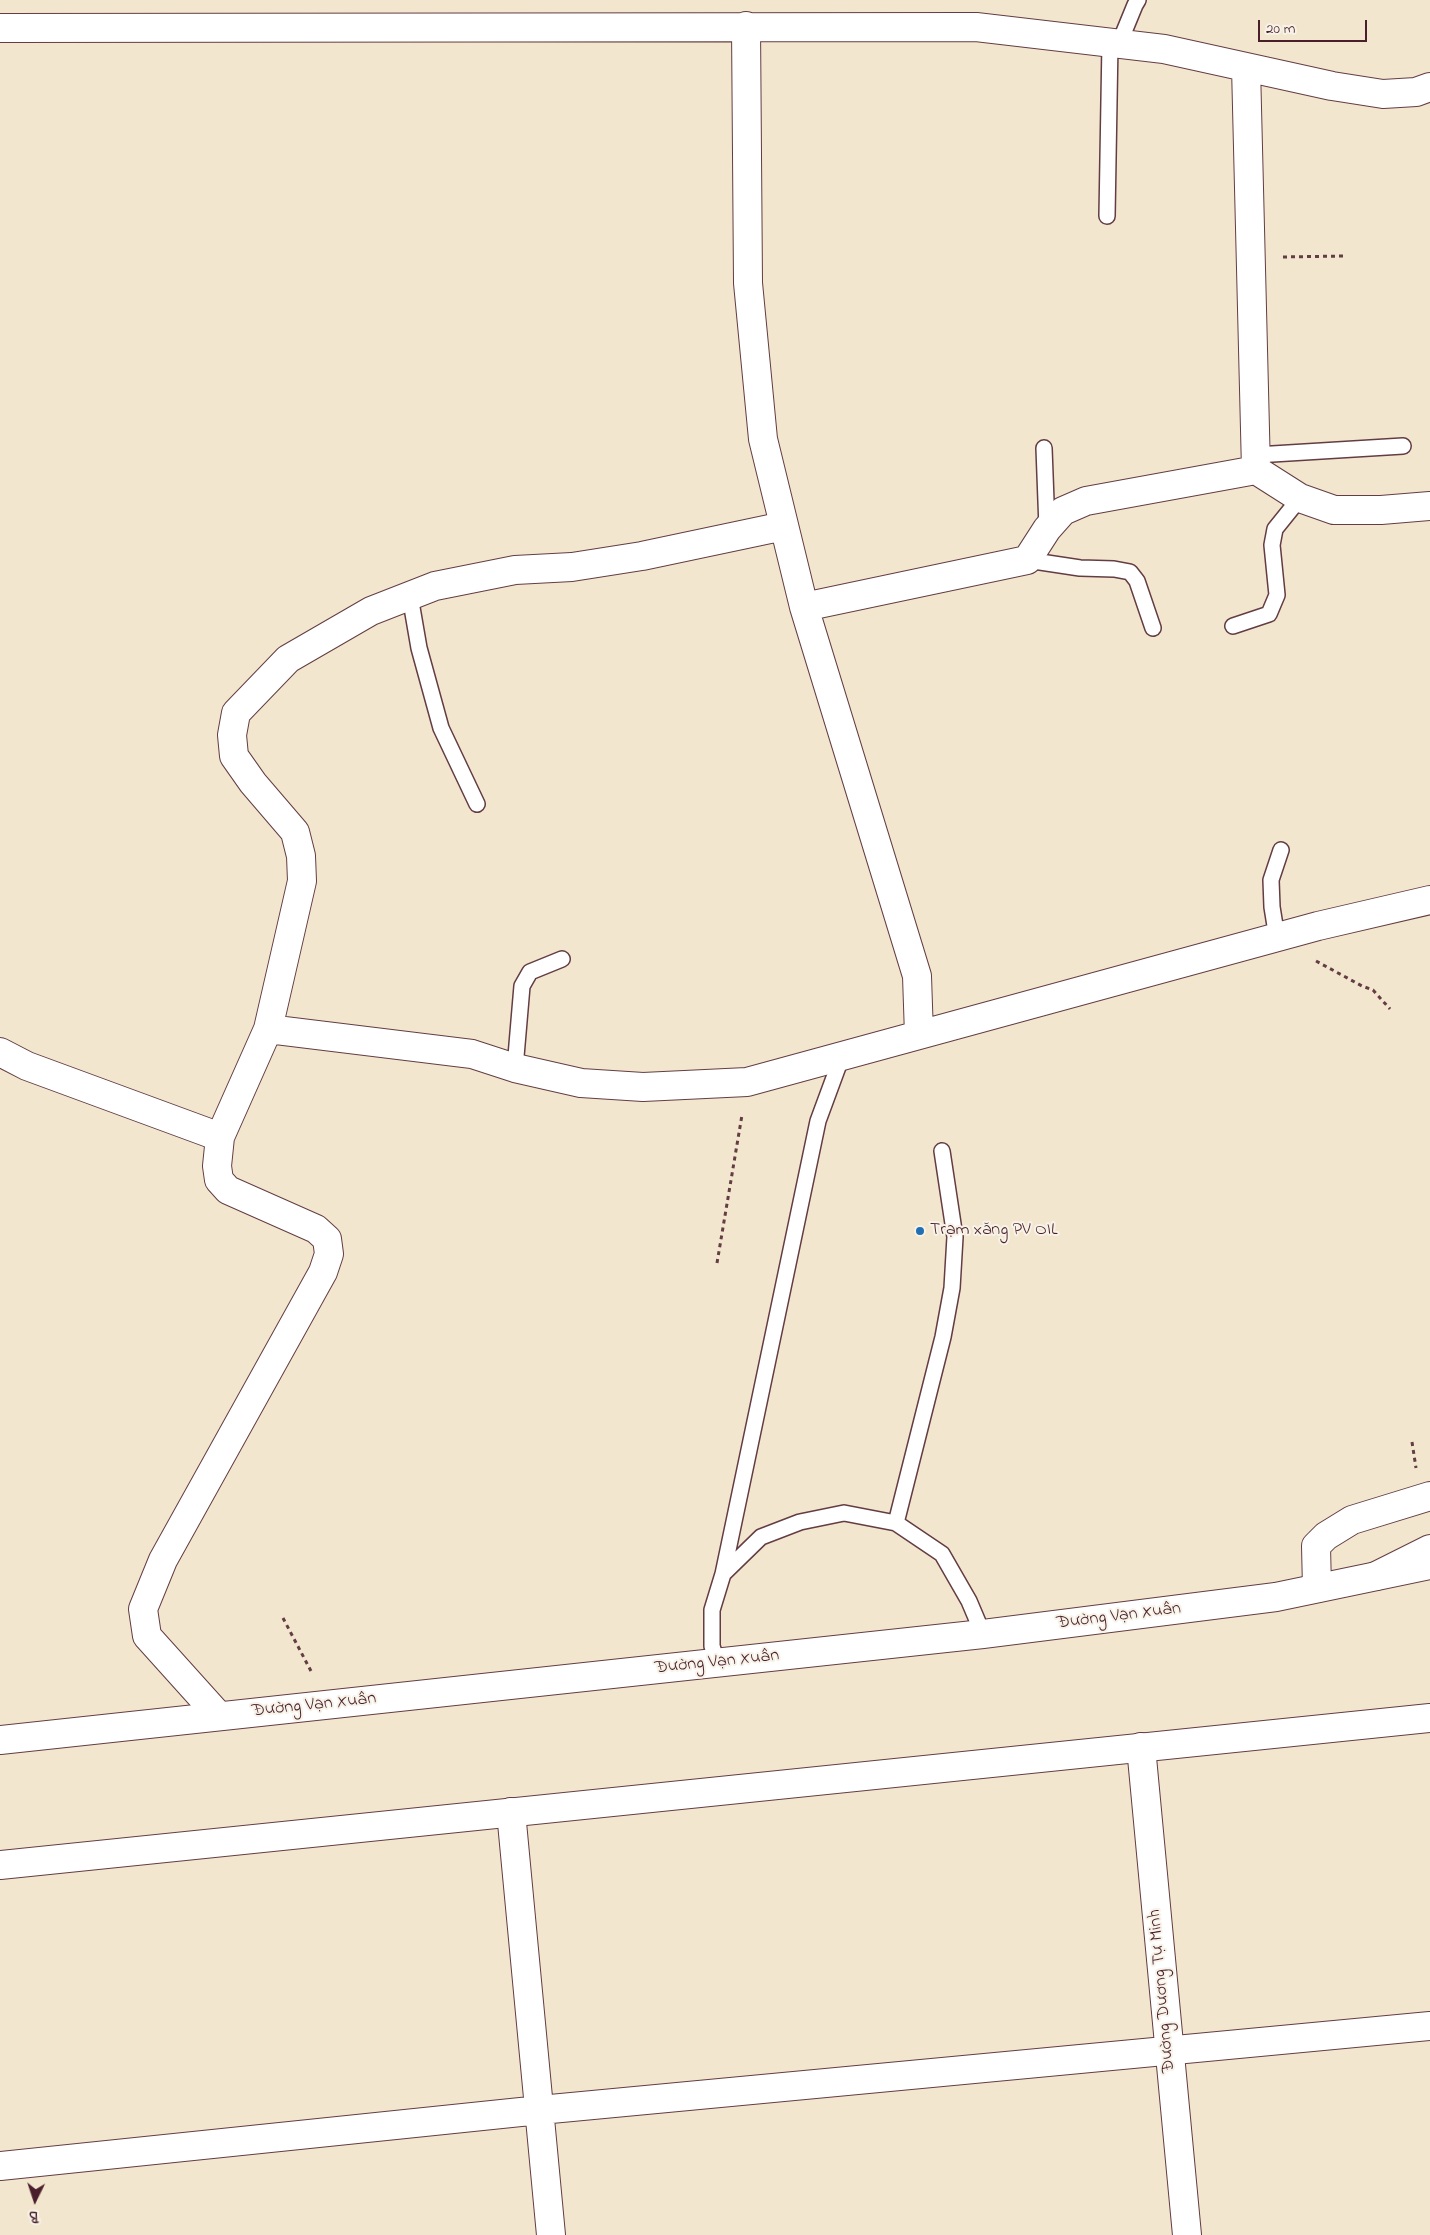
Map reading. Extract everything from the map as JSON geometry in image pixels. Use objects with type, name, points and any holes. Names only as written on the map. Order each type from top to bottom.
[{"type":"main road","points":[[746,26],[748,284],[763,439],[804,606],[917,976],[920,1035]]},
{"type":"main road","points":[[0,28],[976,26],[1164,49],[1332,86],[1383,94],[1416,92],[1430,87]]},
{"type":"main road","points":[[1246,67],[1256,463],[1300,498],[1334,510],[1381,510],[1430,506]]},
{"type":"main road","points":[[804,606],[1027,560],[1047,529],[1062,511],[1086,501],[1256,463]]},
{"type":"main road","points":[[219,1716],[147,1636],[143,1609],[164,1560],[323,1272],[329,1254],[327,1239],[316,1229],[228,1190],[219,1180],[217,1166],[220,1137],[268,1030],[302,881],[301,856],[296,832],[253,783],[234,756],[232,735],[236,714],[288,659],[371,611],[435,586],[515,570],[572,567],[634,557],[784,526]]},
{"type":"main road","points":[[268,1030],[472,1054],[515,1068],[581,1082],[643,1088],[747,1082],[1286,935],[1430,900]]},
{"type":"main road","points":[[0,1052],[28,1066],[220,1137]]},
{"type":"main road","points":[[1317,1588],[1316,1546],[1326,1536],[1352,1520],[1430,1496]]},
{"type":"main road","points":[[1376,1576],[1430,1549]]},
{"type":"main road","name":"Đường Vạn Xuân","points":[[0,1740],[983,1634],[1276,1597],[1430,1565]]},
{"type":"main road","points":[[0,1864],[1430,1718]]},
{"type":"main road","name":"Đường Dương Tự Minh","points":[[1141,1747],[1168,2050],[1187,2235]]},
{"type":"main road","points":[[511,1812],[551,2235]]},
{"type":"main road","points":[[0,2166],[540,2110],[1430,2026]]},
{"type":"lane","points":[[1107,216],[1115,44],[1138,0]]},
{"type":"lane","points":[[1256,463],[1403,446]]},
{"type":"lane","points":[[1044,448],[1047,529]]},
{"type":"lane","points":[[1234,626],[1269,614],[1277,594],[1272,546],[1275,529],[1300,498]]},
{"type":"lane","points":[[1027,560],[1080,568],[1114,569],[1130,572],[1137,581],[1153,628]]},
{"type":"lane","points":[[410,596],[419,648],[441,728],[477,804]]},
{"type":"lane","points":[[1281,850],[1271,880],[1272,907],[1286,935]]},
{"type":"lane","points":[[515,1068],[522,986],[530,972],[562,959]]},
{"type":"lane","points":[[717,1662],[712,1646],[712,1610],[722,1574],[818,1121],[842,1056]]},
{"type":"lane","points":[[896,1523],[943,1337],[952,1288],[955,1237],[942,1150]]},
{"type":"lane","points":[[722,1574],[760,1538],[800,1522],[844,1513],[896,1523],[942,1554],[969,1601],[983,1634]]},
{"type":"path","points":[[1250,257],[1343,256]]},
{"type":"path","points":[[1286,935],[1321,965],[1373,990],[1390,1009]]},
{"type":"path","points":[[717,1263],[747,1082]]},
{"type":"path","points":[[283,1618],[329,1704]]},
{"type":"place","name":"Trạm xăng PV OIL","points":[[920,1231]]}]
